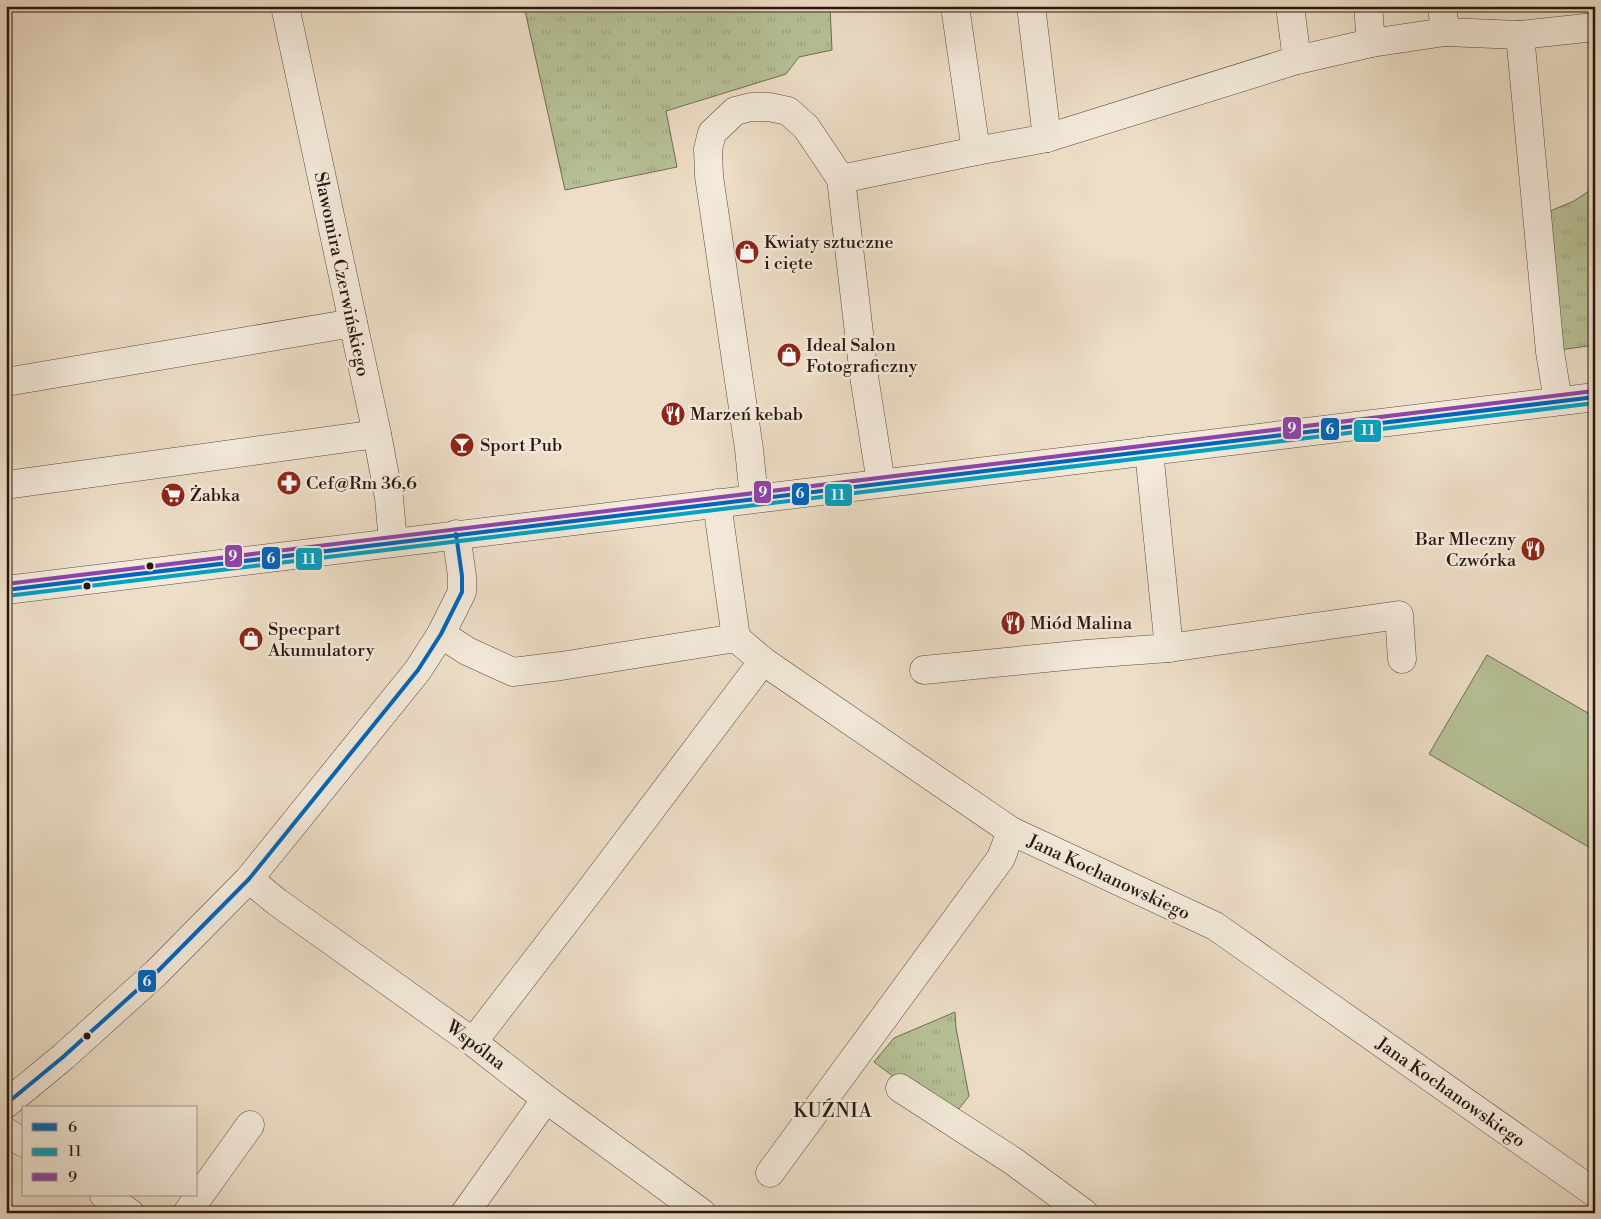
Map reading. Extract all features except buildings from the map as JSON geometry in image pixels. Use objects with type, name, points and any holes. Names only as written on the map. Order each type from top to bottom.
[{"type":"street","name":"Sławomira Czerwińskiego","points":[[285,6],[377,434],[388,498],[393,542]]},
{"type":"street","points":[[955,6],[976,151]]},
{"type":"street","points":[[1031,6],[1047,138]]},
{"type":"street","points":[[1290,6],[1297,60]]},
{"type":"street","points":[[1368,6],[1372,42]]},
{"type":"street","points":[[841,179],[1047,138],[1297,60],[1372,42],[1443,19],[1520,35],[1595,27]]},
{"type":"street","points":[[1520,35],[1550,352],[1558,401]]},
{"type":"street","points":[[754,498],[749,449],[709,176],[708,148],[712,132],[735,112],[751,107],[769,107],[788,111],[806,127],[841,179],[864,376],[881,483]]},
{"type":"street","points":[[6,382],[353,323]]},
{"type":"street","points":[[6,590],[1595,396]]},
{"type":"street","points":[[6,485],[377,434]]},
{"type":"street","points":[[1149,451],[1169,648]]},
{"type":"street","points":[[441,634],[466,652],[513,672],[736,638],[717,503]]},
{"type":"street","points":[[6,1104],[156,973],[249,879],[418,670],[441,634],[462,592],[462,576],[456,534]]},
{"type":"street","points":[[924,670],[1169,648],[1399,615],[1402,659]]},
{"type":"street","name":"Jana Kochanowskiego","points":[[736,638],[763,661],[1011,831],[1215,926],[1595,1193]]},
{"type":"street","points":[[473,1042],[763,661]]},
{"type":"street","points":[[770,1173],[1001,858],[1011,831]]},
{"type":"street","name":"Wspólna","points":[[249,879],[277,902],[473,1042],[702,1213]]},
{"type":"street","points":[[900,1088],[1013,1162],[1084,1213]]},
{"type":"street","points":[[465,1213],[546,1098]]},
{"type":"street","points":[[187,1213],[250,1125]]},
{"type":"street","points":[[6,1132],[22,1142]]},
{"type":"street","points":[[105,1196],[130,1213]]},
{"type":"green space","points":[[524,6],[830,6],[832,50],[799,57],[786,74],[666,111],[677,167],[565,190]]},
{"type":"green space","points":[[1595,189],[1595,345],[1559,350],[1543,214],[1574,201]]},
{"type":"green space","points":[[1487,655],[1595,717],[1595,845],[1592,849],[1429,754]]},
{"type":"green space","points":[[955,1012],[956,1028],[969,1096],[951,1119],[874,1062],[894,1038]]},
{"type":"transit line","name":"9","points":[[6,584],[1594,391]]},
{"type":"transit line","name":"6","points":[[6,590],[1595,397]]},
{"type":"transit line","name":"11","points":[[7,596],[1595,403]]},
{"type":"transit line","name":"6","points":[[6,1104],[63,1057],[156,973],[249,879],[418,670],[441,634],[462,592],[462,576],[456,534]]},
{"type":"place","name":"Kwiaty sztuczne i cięte","points":[[747,252]]},
{"type":"place","name":"Ideal Salon Fotograficzny","points":[[789,355]]},
{"type":"place","name":"Marzeń kebab","points":[[673,414]]},
{"type":"place","name":"Sport Pub","points":[[462,445]]},
{"type":"place","name":"Cef@Rm 36,6","points":[[289,483]]},
{"type":"place","name":"Żabka","points":[[173,495]]},
{"type":"place","name":"Bar Mleczny Czwórka","points":[[1533,549]]},
{"type":"place","name":"Miód Malina","points":[[1013,623]]},
{"type":"place","name":"Specpart Akumulatory","points":[[251,639]]},
{"type":"district","name":"KUŹNIA","points":[[833,1110]]}]
